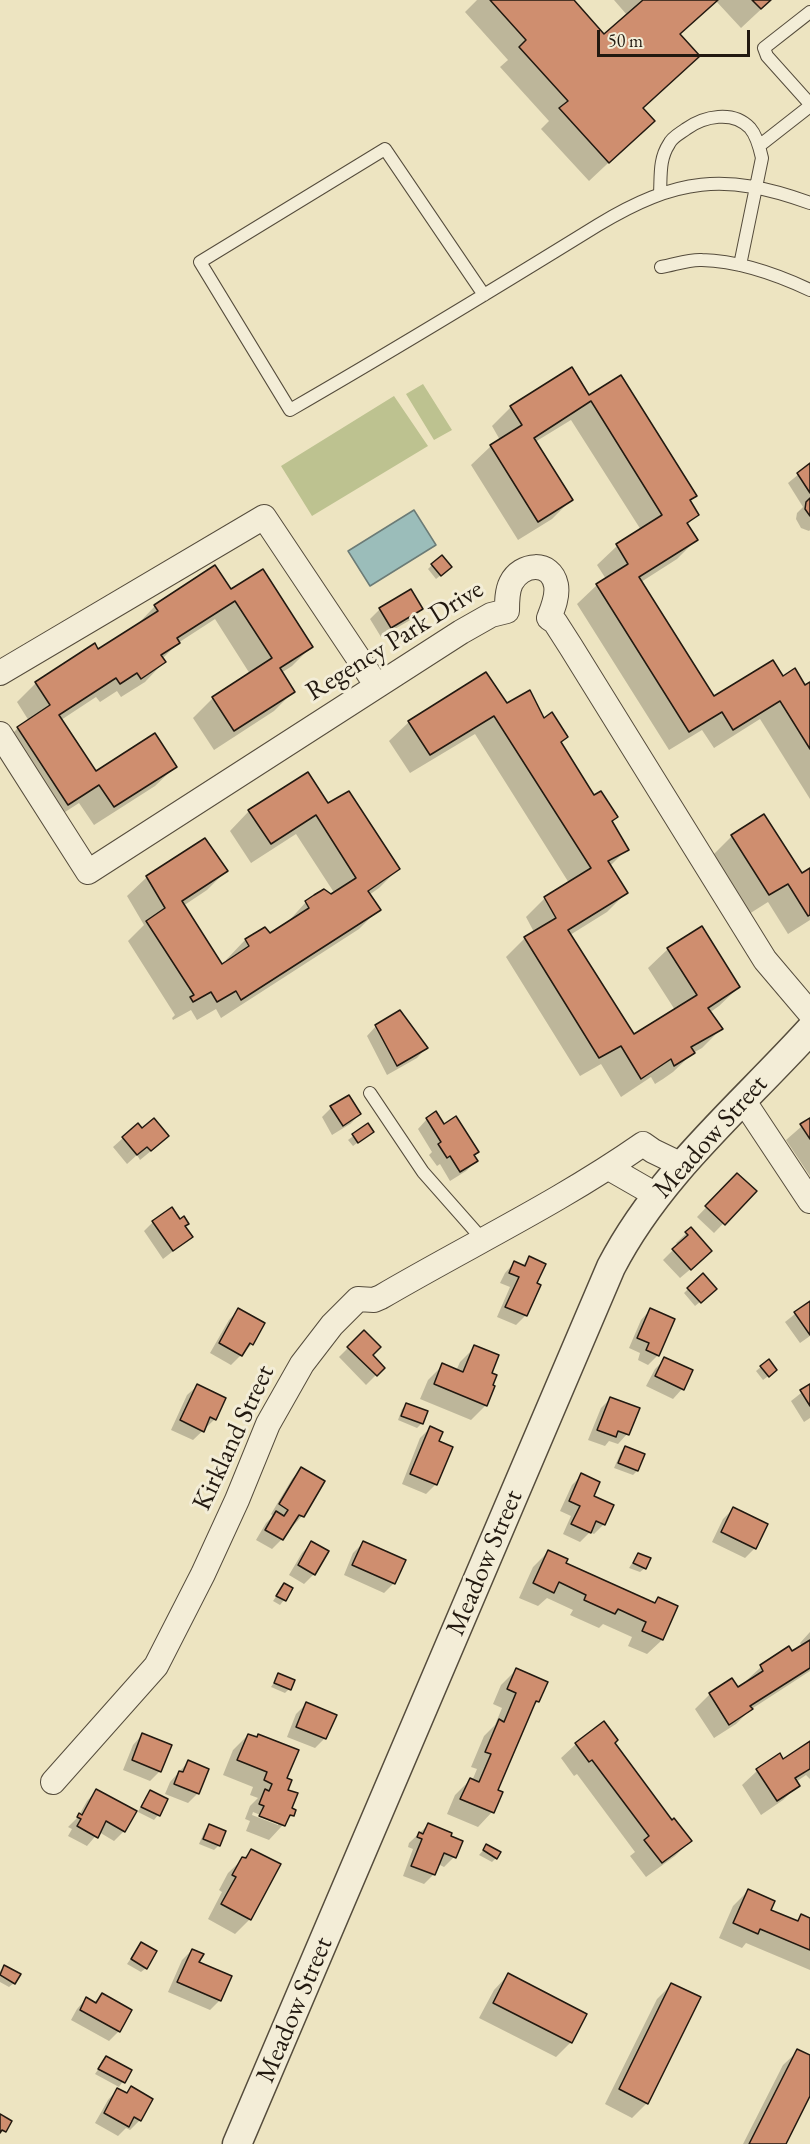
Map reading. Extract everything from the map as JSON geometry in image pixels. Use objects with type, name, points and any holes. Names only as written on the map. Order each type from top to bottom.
[{"type":"street","points":[[0,673],[264,517],[377,686]]},
{"type":"street","name":"Regency Park Drive","points":[[0,734],[88,872],[481,620],[507,611],[510,585],[522,570],[534,566],[549,573],[556,584],[556,594],[549,618],[555,622],[596,686],[765,960],[810,1012]]},
{"type":"street","name":"Meadow Street","points":[[237,2144],[611,1267],[636,1224],[682,1164],[810,1030]]},
{"type":"street","points":[[743,1100],[810,1201]]},
{"type":"street","name":"Kirkland Street","points":[[53,1782],[156,1666],[203,1574],[268,1424],[302,1364],[358,1299],[374,1300],[381,1297],[609,1168],[643,1144],[682,1164]]},
{"type":"street","points":[[609,1168],[657,1195]]},
{"type":"lane","points":[[759,146],[810,105],[767,56],[765,48],[810,12]]},
{"type":"lane","points":[[660,193],[661,159],[670,141],[694,124],[718,115],[739,121],[750,128],[762,158],[740,265]]},
{"type":"lane","points":[[484,295],[385,149],[201,262],[290,410],[484,295],[611,217],[660,193],[697,185],[756,186],[782,192],[810,203]]},
{"type":"lane","points":[[661,267],[700,260],[740,265],[782,277],[810,290]]},
{"type":"lane","points":[[370,1093],[423,1172],[483,1240]]},
{"type":"green space","points":[[423,384],[452,430],[434,440],[406,394]]},
{"type":"green space","points":[[394,396],[428,446],[312,516],[281,466]]},
{"type":"water","points":[[414,510],[436,545],[370,586],[348,551]]},
{"type":"building","points":[[490,0],[574,0],[604,34],[643,0],[718,0],[680,34],[700,56],[643,108],[655,121],[609,163],[559,108],[568,101],[519,47],[526,40]]},
{"type":"building","points":[[752,0],[771,0],[761,9]]},
{"type":"building","points":[[572,367],[589,395],[621,375],[697,496],[690,500],[699,515],[687,523],[698,540],[639,577],[714,696],[773,660],[783,676],[795,668],[805,685],[810,682],[810,749],[780,701],[733,730],[722,712],[689,732],[596,584],[628,564],[616,544],[662,515],[591,401],[534,438],[573,500],[538,522],[490,445],[522,425],[510,406]]},
{"type":"building","points":[[810,463],[810,493],[797,473]]},
{"type":"building","points":[[810,498],[810,516],[805,509],[806,502]]},
{"type":"building","points":[[442,555],[452,567],[441,576],[431,564]]},
{"type":"building","points":[[215,565],[231,589],[263,569],[313,647],[280,668],[295,692],[234,731],[212,697],[272,658],[235,601],[177,638],[180,643],[161,655],[166,662],[141,679],[137,673],[120,684],[116,678],[59,715],[96,771],[155,733],[177,767],[114,807],[99,785],[68,805],[17,727],[50,705],[35,682],[95,643],[98,649],[158,611],[154,605]]},
{"type":"building","points":[[411,589],[423,609],[391,628],[379,608]]},
{"type":"building","points":[[486,672],[507,703],[530,690],[544,718],[552,712],[568,737],[561,742],[594,795],[601,791],[618,817],[612,821],[629,850],[608,861],[628,893],[568,930],[634,1034],[697,995],[667,948],[702,926],[740,987],[708,1008],[723,1029],[691,1047],[695,1053],[674,1066],[671,1059],[641,1079],[621,1046],[599,1058],[524,937],[556,918],[544,897],[591,868],[494,716],[430,755],[408,721]]},
{"type":"building","points":[[308,772],[328,803],[349,791],[400,869],[368,891],[381,910],[241,1000],[236,991],[217,1002],[211,992],[193,1002],[190,997],[194,995],[146,921],[165,908],[146,876],[205,838],[228,871],[182,901],[222,964],[249,946],[245,939],[265,927],[270,933],[309,908],[305,901],[314,895],[324,889],[331,894],[356,878],[316,815],[271,844],[248,810]]},
{"type":"building","points":[[764,814],[802,873],[810,868],[810,915],[808,916],[788,884],[769,895],[731,835]]},
{"type":"building","points":[[400,1010],[428,1048],[397,1066],[375,1025]]},
{"type":"building","points":[[349,1095],[361,1114],[343,1126],[330,1106]]},
{"type":"building","points":[[436,1111],[444,1124],[456,1116],[479,1152],[474,1155],[478,1161],[460,1172],[450,1156],[447,1158],[438,1144],[441,1142],[426,1118]]},
{"type":"building","points":[[154,1118],[169,1136],[151,1151],[147,1147],[137,1155],[122,1137],[138,1123],[142,1128]]},
{"type":"building","points":[[810,1118],[810,1139],[800,1124]]},
{"type":"building","points":[[368,1123],[374,1132],[358,1143],[352,1134]]},
{"type":"building","points":[[737,1173],[757,1191],[725,1225],[705,1206]]},
{"type":"building","points":[[172,1207],[180,1219],[184,1216],[189,1224],[185,1226],[193,1237],[173,1251],[152,1221]]},
{"type":"building","points":[[691,1227],[712,1251],[691,1270],[672,1249],[688,1235],[685,1232]]},
{"type":"building","points":[[529,1256],[546,1264],[537,1283],[541,1285],[527,1316],[505,1307],[519,1277],[509,1273],[514,1261],[525,1266]]},
{"type":"building","points":[[703,1273],[717,1289],[701,1303],[687,1288]]},
{"type":"building","points":[[810,1301],[810,1335],[794,1312]]},
{"type":"building","points":[[238,1308],[265,1323],[253,1345],[250,1343],[242,1356],[219,1343]]},
{"type":"building","points":[[650,1308],[675,1319],[659,1356],[646,1350],[649,1343],[637,1338]]},
{"type":"building","points":[[364,1330],[381,1347],[373,1355],[385,1368],[377,1376],[347,1347]]},
{"type":"building","points":[[474,1345],[499,1355],[492,1373],[497,1375],[493,1385],[495,1386],[487,1406],[434,1384],[442,1363],[463,1372]]},
{"type":"building","points":[[664,1357],[693,1370],[684,1390],[655,1376]]},
{"type":"building","points":[[769,1359],[777,1370],[769,1377],[760,1366]]},
{"type":"building","points":[[197,1384],[226,1398],[216,1420],[210,1417],[204,1432],[180,1420]]},
{"type":"building","points":[[810,1384],[810,1406],[800,1390]]},
{"type":"building","points":[[610,1397],[640,1408],[629,1435],[618,1431],[616,1437],[597,1430]]},
{"type":"building","points":[[406,1403],[428,1411],[423,1424],[401,1416]]},
{"type":"building","points":[[430,1426],[443,1432],[439,1441],[453,1447],[437,1485],[410,1474]]},
{"type":"building","points":[[625,1446],[645,1454],[638,1471],[618,1463]]},
{"type":"building","points":[[301,1467],[325,1481],[304,1517],[299,1515],[283,1540],[265,1530],[276,1511],[284,1516],[288,1510],[279,1504]]},
{"type":"building","points":[[581,1473],[600,1482],[594,1496],[614,1505],[605,1525],[596,1521],[591,1533],[571,1524],[580,1506],[569,1501]]},
{"type":"building","points":[[733,1507],[768,1524],[756,1549],[721,1532]]},
{"type":"building","points":[[311,1541],[329,1551],[315,1575],[298,1565]]},
{"type":"building","points":[[363,1541],[406,1560],[395,1584],[352,1565]]},
{"type":"building","points":[[548,1550],[568,1559],[566,1563],[655,1603],[658,1597],[678,1606],[663,1640],[642,1631],[646,1622],[618,1609],[615,1614],[584,1600],[586,1595],[559,1582],[554,1593],[533,1583]]},
{"type":"building","points":[[638,1553],[651,1558],[646,1569],[633,1563]]},
{"type":"building","points":[[284,1583],[293,1588],[286,1601],[276,1596]]},
{"type":"building","points":[[810,1640],[810,1668],[750,1706],[753,1709],[729,1725],[709,1693],[732,1678],[738,1687],[763,1671],[760,1665],[789,1646],[792,1651]]},
{"type":"building","points":[[516,1668],[548,1682],[539,1702],[536,1701],[498,1790],[503,1792],[494,1813],[460,1799],[470,1778],[479,1782],[491,1754],[485,1752],[499,1719],[504,1722],[516,1693],[507,1689]]},
{"type":"building","points":[[278,1673],[295,1680],[291,1690],[274,1683]]},
{"type":"building","points":[[306,1702],[337,1715],[326,1739],[296,1727]]},
{"type":"building","points":[[604,1721],[618,1740],[615,1743],[672,1820],[674,1818],[692,1841],[662,1863],[644,1840],[649,1836],[592,1760],[589,1762],[575,1743]]},
{"type":"building","points":[[142,1733],[172,1745],[161,1772],[132,1760]]},
{"type":"building","points":[[248,1734],[257,1737],[258,1734],[299,1750],[287,1778],[292,1780],[288,1790],[298,1793],[292,1808],[296,1810],[294,1816],[290,1815],[285,1826],[259,1816],[264,1806],[259,1804],[265,1789],[269,1791],[272,1784],[264,1780],[267,1772],[237,1760]]},
{"type":"building","points":[[810,1741],[810,1769],[795,1778],[800,1786],[777,1801],[756,1769],[780,1753],[783,1759]]},
{"type":"building","points":[[188,1760],[209,1769],[199,1794],[174,1784],[179,1771],[183,1772]]},
{"type":"building","points":[[96,1789],[137,1811],[125,1832],[106,1821],[98,1838],[77,1826],[81,1819],[77,1817],[79,1813],[82,1815]]},
{"type":"building","points":[[150,1790],[168,1799],[160,1816],[141,1807]]},
{"type":"building","points":[[428,1823],[452,1833],[451,1836],[463,1841],[456,1858],[444,1853],[435,1875],[411,1866],[422,1839],[417,1837],[419,1832],[423,1834]]},
{"type":"building","points":[[209,1824],[226,1831],[220,1846],[203,1839]]},
{"type":"building","points":[[486,1844],[501,1852],[497,1859],[483,1850]]},
{"type":"building","points":[[251,1849],[281,1864],[251,1920],[221,1904],[236,1877],[232,1875],[242,1857],[246,1858]]},
{"type":"building","points":[[748,1889],[775,1901],[771,1910],[798,1921],[801,1914],[810,1918],[810,1950],[760,1929],[758,1934],[733,1923]]},
{"type":"building","points":[[141,1942],[157,1951],[147,1969],[131,1959]]},
{"type":"building","points":[[192,1949],[204,1954],[199,1962],[232,1976],[221,2001],[177,1982]]},
{"type":"building","points":[[4,1965],[21,1974],[15,1984],[0,1975]]},
{"type":"building","points":[[508,1973],[587,2014],[572,2043],[493,2003]]},
{"type":"building","points":[[671,1983],[701,1997],[648,2104],[619,2089]]},
{"type":"building","points":[[102,1993],[132,2010],[120,2032],[80,2010],[86,1997],[96,2003]]},
{"type":"building","points":[[797,2049],[810,2055],[810,2096],[786,2144],[749,2144]]},
{"type":"building","points":[[106,2056],[132,2070],[125,2083],[98,2069]]},
{"type":"building","points":[[131,2086],[153,2099],[141,2121],[134,2117],[129,2127],[104,2113],[117,2088],[127,2093]]},
{"type":"building","points":[[0,2114],[12,2121],[6,2132],[2,2130],[0,2133]]}]
